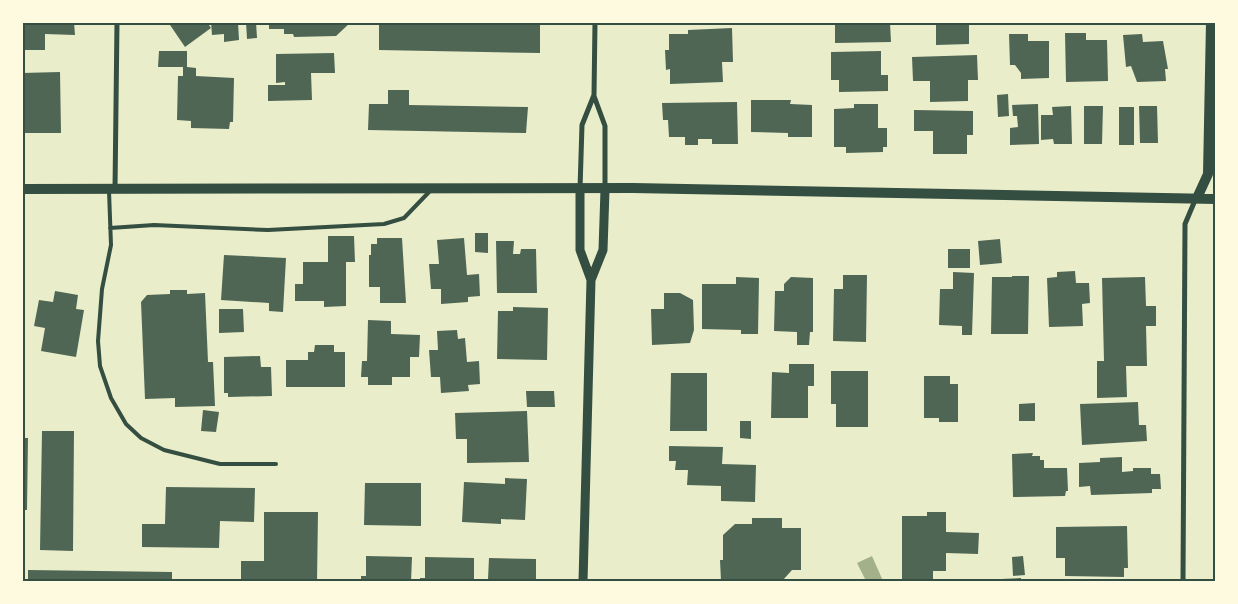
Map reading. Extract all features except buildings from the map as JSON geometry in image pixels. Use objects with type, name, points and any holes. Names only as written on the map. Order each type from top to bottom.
[{"type":"main road","points":[[1196,198],[1208,174],[1211,22]]},
{"type":"main road","points":[[22,189],[605,190],[633,188],[1216,199]]},
{"type":"street","points":[[112,189],[118,22]]},
{"type":"street","points":[[583,582],[591,280],[602,250],[605,190],[605,126],[594,95],[595,22]]},
{"type":"street","points":[[591,280],[580,250],[580,189],[582,125],[594,95]]},
{"type":"street","points":[[1183,582],[1185,224],[1196,198]]},
{"type":"lane","points":[[112,189],[110,245],[102,289],[98,332],[100,366],[111,398],[126,424],[141,438],[164,450],[220,464],[276,464]]},
{"type":"lane","points":[[110,228],[154,225],[268,230],[384,224],[404,218],[432,189]]},
{"type":"shaded area","points":[[872,556],[883,581],[866,581],[857,563]]}]
